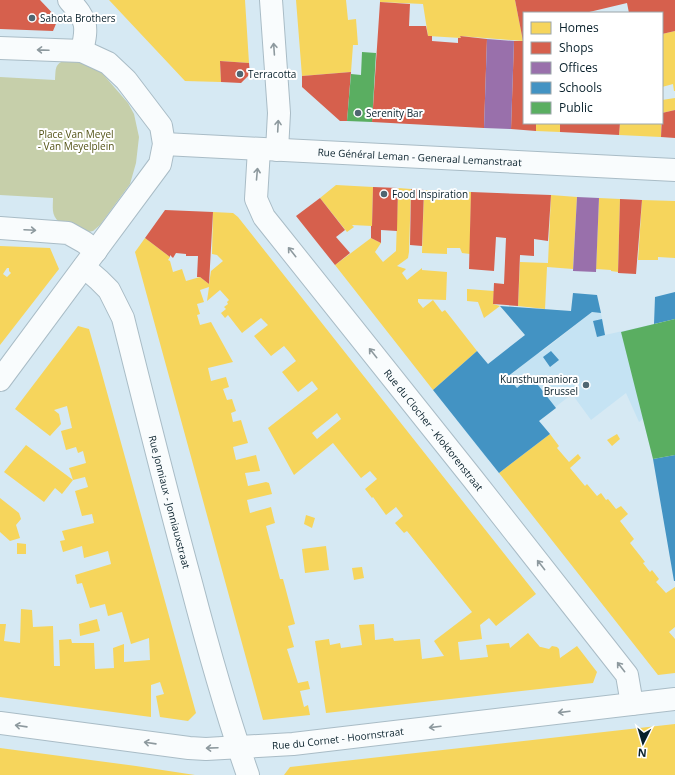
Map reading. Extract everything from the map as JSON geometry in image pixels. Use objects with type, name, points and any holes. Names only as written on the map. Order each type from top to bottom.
[{"type":"street","points":[[69,0],[82,14],[86,33],[82,51]]},
{"type":"street","name":"Rue du Clocher - Kloktorenstraat","points":[[271,0],[279,107],[256,199],[264,217],[474,479],[627,675],[632,704]]},
{"type":"street","points":[[0,48],[82,51],[108,63],[126,80],[161,126],[164,144],[160,164],[0,380]]},
{"type":"street","name":"Rue Général Leman - Generaal Lemanstraat","points":[[164,144],[675,170]]},
{"type":"street","points":[[0,228],[68,233],[84,242],[90,259]]},
{"type":"street","name":"Rue Jonniaux - Jonniauxstraat","points":[[90,259],[100,280],[109,290],[123,318],[177,531],[216,675],[231,727],[248,775]]},
{"type":"street","name":"Rue du Cornet - Hoornstraat","points":[[0,723],[189,748],[239,747],[293,744],[675,699]]},
{"type":"shaded area","name":"Kunsthumaniora Brussel","points":[[592,312],[601,313],[605,335],[654,324],[675,455],[653,459],[643,419],[639,422],[626,393],[591,420],[572,394],[488,460],[456,419],[539,352],[540,353]]},
{"type":"green space","name":"Place Van Meyel - Van Meyelplein","points":[[64,61],[86,62],[95,65],[128,103],[134,114],[139,137],[136,163],[130,184],[100,225],[93,231],[88,232],[59,222],[54,214],[53,198],[0,195],[0,77],[55,80],[57,66]]},
{"type":"building: Homes","points":[[109,0],[245,0],[249,63],[220,61],[221,82],[185,81]]},
{"type":"building: Homes","points":[[296,0],[346,0],[348,20],[356,19],[358,45],[353,45],[351,72],[302,76]]},
{"type":"building: Homes","points":[[380,0],[515,0],[523,41],[460,36],[461,38],[428,36],[423,4],[380,2]]},
{"type":"building: Homes","points":[[675,31],[675,91],[673,84],[663,87],[663,34]]},
{"type":"building: Homes","points":[[675,98],[675,110],[663,113],[663,100]]},
{"type":"building: Homes","points":[[536,124],[560,124],[560,132],[536,131]]},
{"type":"building: Homes","points":[[620,124],[661,124],[661,137],[619,135]]},
{"type":"building: Homes","points":[[336,185],[373,187],[372,226],[352,225],[354,227],[347,232],[320,198]]},
{"type":"building: Homes","points":[[398,188],[411,189],[408,258],[397,266],[406,269],[402,273],[407,280],[422,268],[422,270],[447,272],[446,300],[418,299],[418,302],[423,308],[433,300],[442,312],[445,310],[477,351],[433,390],[335,265],[371,238],[381,243],[375,252],[383,262],[396,251]]},
{"type":"building: Homes","points":[[424,190],[471,192],[470,254],[462,253],[460,248],[447,248],[447,254],[422,253]]},
{"type":"building: Homes","points":[[551,195],[577,197],[573,269],[547,267],[545,309],[518,306],[520,262],[548,263]]},
{"type":"building: Homes","points":[[599,198],[620,199],[618,272],[596,269]]},
{"type":"building: Homes","points":[[642,200],[675,201],[675,258],[658,257],[658,260],[638,260]]},
{"type":"building: Homes","points":[[213,212],[233,213],[238,217],[536,594],[496,626],[489,618],[480,625],[482,639],[458,642],[460,660],[488,657],[486,645],[509,643],[510,648],[528,633],[540,647],[549,649],[552,646],[557,647],[559,649],[560,658],[577,646],[597,672],[593,683],[326,713],[315,641],[329,639],[330,645],[340,643],[341,648],[362,645],[359,625],[374,624],[375,640],[393,638],[394,641],[420,639],[422,659],[444,656],[434,641],[472,612],[407,531],[404,533],[395,523],[403,516],[396,507],[386,515],[365,489],[377,479],[370,471],[361,478],[333,443],[294,475],[268,428],[318,389],[312,381],[298,392],[282,372],[296,361],[290,353],[284,346],[271,356],[254,336],[268,325],[261,318],[242,333],[228,315],[225,318],[221,313],[226,309],[224,307],[228,304],[227,302],[229,300],[220,290],[207,301],[209,287],[200,290],[204,302],[197,304],[200,314],[197,315],[200,325],[211,322],[233,362],[208,368],[211,381],[226,377],[229,387],[223,389],[227,400],[232,399],[236,411],[231,413],[233,422],[241,420],[248,443],[233,447],[236,460],[256,455],[260,471],[245,473],[248,486],[266,482],[269,483],[272,494],[247,500],[250,513],[271,507],[275,523],[266,526],[280,579],[283,579],[295,624],[288,626],[294,647],[287,649],[298,683],[308,681],[310,689],[300,691],[304,707],[308,705],[310,715],[263,720],[135,252],[145,238],[170,257],[168,260],[170,261],[173,272],[182,269],[186,281],[200,277],[209,284],[211,271],[223,261],[217,255],[212,254]],"holes":[[[337,413],[341,419],[317,439],[312,433]]]},
{"type":"building: Homes","points":[[0,246],[50,248],[59,269],[0,345]],"holes":[[[7,268],[9,268],[11,273],[7,277],[3,274]]]},
{"type":"building: Homes","points":[[467,289],[494,291],[493,304],[500,306],[484,318],[478,302],[467,301]]},
{"type":"building: Homes","points":[[78,326],[89,329],[100,367],[196,713],[188,721],[160,717],[156,696],[164,694],[160,682],[151,685],[151,717],[0,697],[0,624],[6,624],[4,641],[20,643],[21,609],[32,610],[33,627],[53,626],[54,666],[60,666],[59,640],[71,639],[72,643],[94,643],[95,669],[114,668],[113,648],[124,644],[124,662],[150,660],[149,638],[131,644],[122,612],[108,616],[105,604],[90,608],[82,583],[77,584],[75,575],[111,564],[108,551],[84,558],[82,546],[63,552],[60,541],[65,540],[62,531],[94,523],[92,514],[82,516],[75,491],[88,487],[85,477],[73,480],[69,468],[86,463],[83,451],[78,453],[76,447],[66,450],[61,431],[72,428],[67,406],[54,410],[59,414],[61,424],[50,436],[15,409]]},
{"type":"building: Homes","points":[[550,434],[559,446],[557,448],[569,462],[578,454],[581,458],[570,468],[585,486],[587,484],[597,496],[601,493],[616,509],[621,506],[628,514],[620,521],[634,539],[630,543],[645,562],[643,563],[650,572],[652,570],[659,579],[656,582],[666,593],[675,587],[675,627],[669,632],[675,639],[675,673],[658,675],[499,473]]},
{"type":"building: Homes","points":[[617,434],[620,439],[612,446],[607,440]]},
{"type":"building: Homes","points":[[26,445],[73,480],[62,494],[55,488],[44,502],[4,472]]},
{"type":"building: Homes","points":[[0,498],[19,513],[21,519],[16,525],[20,538],[10,541],[0,532]]},
{"type":"building: Homes","points":[[306,515],[315,518],[312,528],[304,524]]},
{"type":"building: Homes","points":[[17,543],[26,544],[26,554],[17,554]]},
{"type":"building: Homes","points":[[326,546],[329,570],[305,573],[302,549]]},
{"type":"building: Homes","points":[[362,567],[364,578],[354,580],[352,568]]},
{"type":"building: Homes","points":[[97,619],[100,631],[80,636],[79,624]]},
{"type":"building: Homes","points":[[675,724],[675,775],[284,775],[290,767]]},
{"type":"building: Homes","points":[[0,748],[136,766],[195,775],[0,775]]},
{"type":"building: Shops","points":[[0,0],[40,0],[58,19],[53,31],[0,29]]},
{"type":"building: Shops","points":[[515,0],[675,0],[675,31],[663,34],[663,12],[629,12],[627,3],[589,12],[523,12],[523,41]]},
{"type":"building: Shops","points":[[380,2],[410,4],[409,26],[426,26],[428,36],[432,36],[432,41],[458,43],[458,38],[461,38],[460,36],[487,39],[484,128],[372,122]]},
{"type":"building: Shops","points":[[514,41],[523,41],[523,124],[536,124],[536,131],[511,129]]},
{"type":"building: Shops","points":[[220,61],[249,63],[250,74],[241,83],[221,82]]},
{"type":"building: Shops","points":[[351,72],[347,121],[340,121],[302,87],[302,76]]},
{"type":"building: Shops","points":[[675,110],[675,138],[661,137],[663,113]]},
{"type":"building: Shops","points":[[560,124],[620,124],[619,135],[560,132]]},
{"type":"building: Shops","points":[[373,187],[398,188],[397,231],[381,230],[381,243],[371,238]]},
{"type":"building: Shops","points":[[411,189],[424,190],[422,246],[410,245]]},
{"type":"building: Shops","points":[[471,192],[551,195],[548,241],[534,239],[534,256],[520,255],[518,306],[493,304],[494,283],[504,284],[506,238],[496,237],[494,271],[469,269]]},
{"type":"building: Shops","points":[[320,198],[345,230],[336,237],[350,253],[335,265],[296,216]]},
{"type":"building: Shops","points":[[620,199],[642,200],[636,274],[618,273]]},
{"type":"building: Shops","points":[[165,210],[213,212],[209,284],[200,277],[197,277],[198,256],[186,256],[186,254],[176,253],[173,258],[170,255],[170,257],[145,238]]},
{"type":"building: Offices","points":[[487,39],[514,41],[511,129],[484,128]]},
{"type":"building: Offices","points":[[577,197],[599,198],[596,272],[573,271]]},
{"type":"building: Schools","points":[[675,292],[675,319],[654,324],[655,297]]},
{"type":"building: Schools","points":[[573,293],[597,295],[601,313],[592,312],[507,377],[517,388],[531,376],[556,408],[539,421],[550,434],[499,473],[433,390],[477,351],[488,364],[525,335],[500,306],[571,311]]},
{"type":"building: Schools","points":[[602,319],[605,335],[597,337],[593,321]]},
{"type":"building: Schools","points":[[551,351],[559,360],[550,367],[543,357]]},
{"type":"building: Schools","points":[[675,455],[675,581],[674,581],[653,459]]},
{"type":"building: Public","points":[[362,52],[376,53],[372,122],[347,121],[351,74],[361,75]]},
{"type":"building: Public","points":[[675,319],[675,455],[653,459],[621,332]]},
{"type":"place","name":"Sahota Brothers","points":[[32,18]]},
{"type":"place","name":"Terracotta","points":[[240,74]]},
{"type":"place","name":"Serenity Bar","points":[[358,113]]},
{"type":"place","name":"Food Inspiration","points":[[384,194]]},
{"type":"place","name":"Kunsthumaniora Brussel","points":[[586,385]]}]
